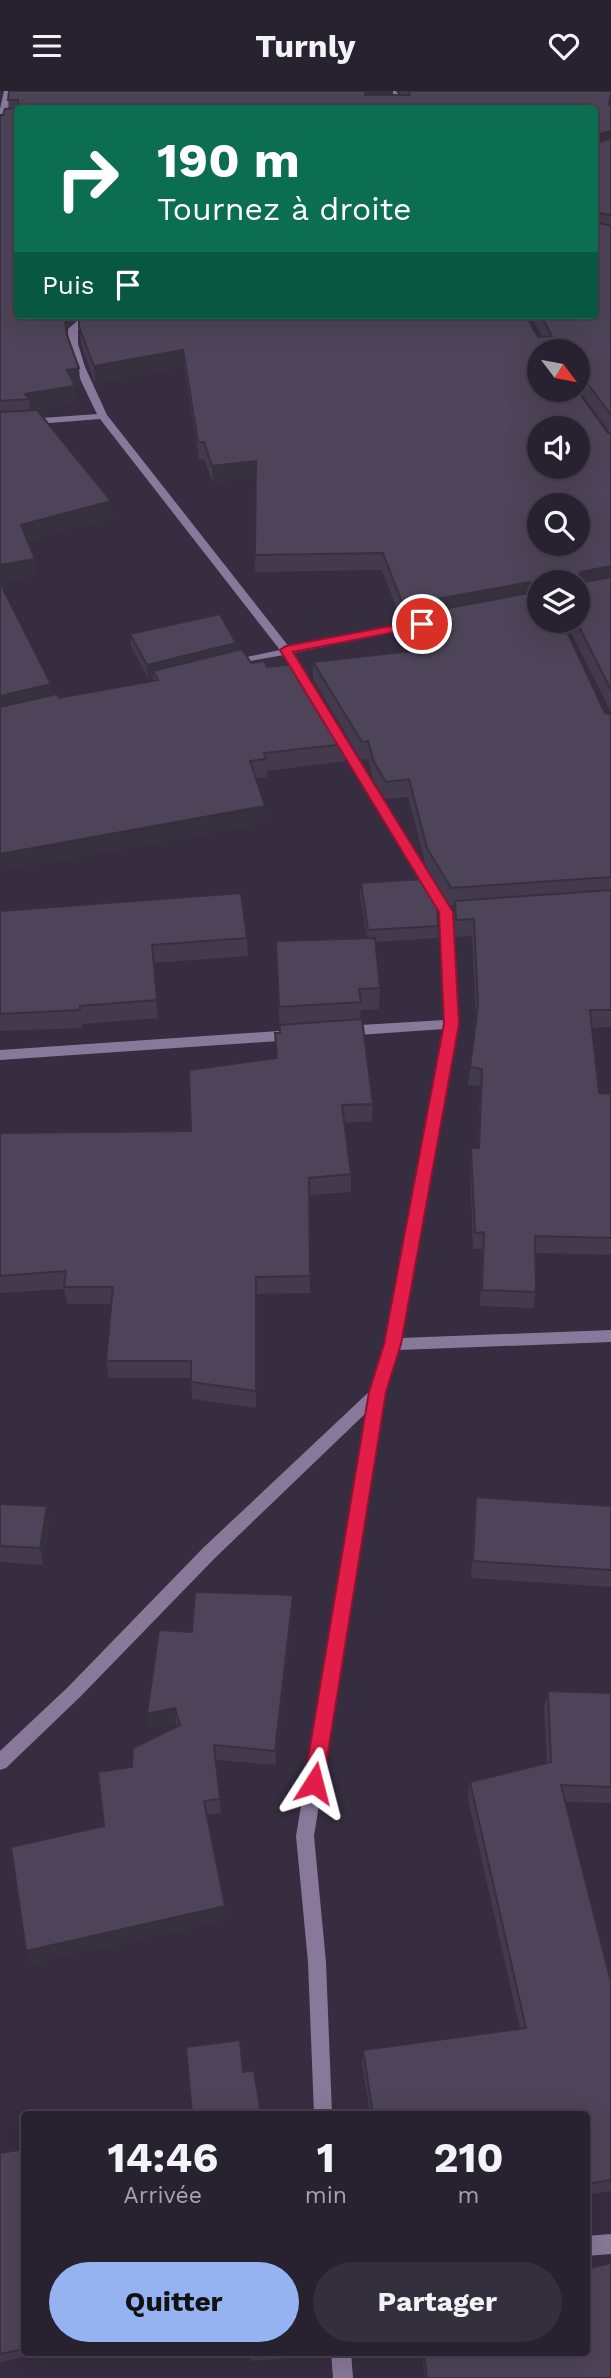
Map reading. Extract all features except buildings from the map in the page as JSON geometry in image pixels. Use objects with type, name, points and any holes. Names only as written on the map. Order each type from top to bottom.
[{"type":"street","points":[[4,122],[8,91]]},
{"type":"street","points":[[83,319],[73,328],[73,344],[103,417],[286,650],[308,686]]},
{"type":"street","points":[[0,425],[103,417]]},
{"type":"street","points":[[221,666],[286,650],[435,621]]},
{"type":"street","points":[[323,2111],[317,1962],[305,1836],[378,1392],[393,1344],[451,1024],[452,911],[330,721]]},
{"type":"street","points":[[328,1033],[451,1024]]},
{"type":"street","points":[[0,1055],[301,1034]]},
{"type":"street","points":[[393,1344],[611,1336]]},
{"type":"street","points":[[0,1762],[74,1692],[209,1553],[378,1392]]},
{"type":"street","points":[[590,2246],[611,2245]]},
{"type":"street","points":[[341,2356],[343,2378]]},
{"type":"route","points":[[314,1783],[378,1392],[393,1344],[451,1024],[446,912],[286,650],[422,624]]}]
